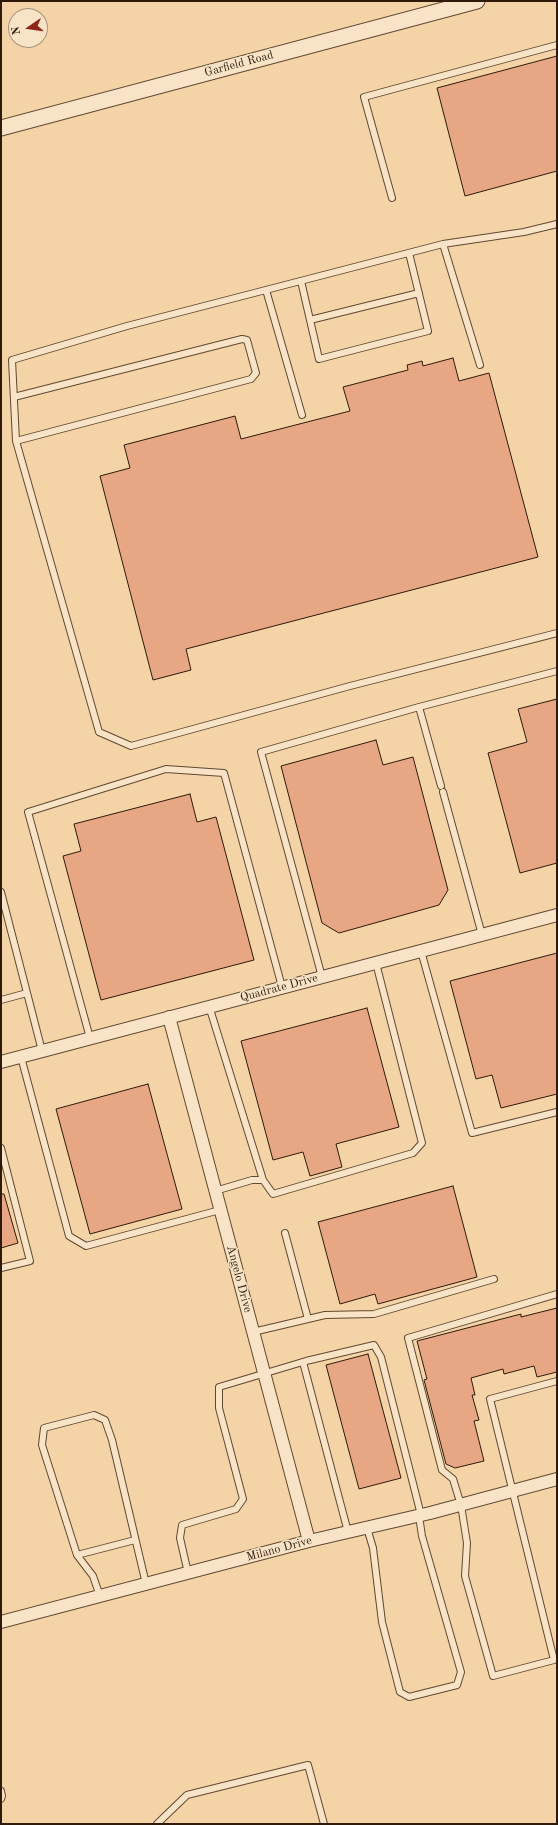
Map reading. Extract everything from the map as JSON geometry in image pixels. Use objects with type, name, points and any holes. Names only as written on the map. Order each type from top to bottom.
[{"type":"street","name":"Garfield Road","points":[[1,128],[477,1]]},
{"type":"street","name":"Quadrate Drive","points":[[1,1062],[557,915]]},
{"type":"street","name":"Angelo Drive","points":[[169,1017],[309,1541]]},
{"type":"street","name":"Milano Drive","points":[[1,1622],[309,1541],[461,1505],[557,1480]]},
{"type":"lane","points":[[392,198],[364,98],[557,45]]},
{"type":"lane","points":[[557,224],[524,232],[444,244],[127,326],[12,360],[16,440],[99,732],[131,746],[342,688],[557,633]]},
{"type":"lane","points":[[444,244],[480,366]]},
{"type":"lane","points":[[301,281],[319,359],[428,331],[409,253]]},
{"type":"lane","points":[[266,290],[302,415]]},
{"type":"lane","points":[[310,320],[419,293]]},
{"type":"lane","points":[[14,397],[242,339],[247,340],[256,374],[251,379],[16,440]]},
{"type":"lane","points":[[322,977],[262,752],[419,707],[557,671]]},
{"type":"lane","points":[[419,707],[441,786]]},
{"type":"lane","points":[[90,1038],[28,812],[166,769],[224,773],[282,988]]},
{"type":"lane","points":[[443,792],[482,935]]},
{"type":"lane","points":[[1,892],[42,1051]]},
{"type":"lane","points":[[421,951],[472,1133],[557,1112]]},
{"type":"lane","points":[[209,1006],[262,1180],[273,1194],[413,1153],[422,1143],[376,963]]},
{"type":"lane","points":[[1,1000],[27,993]]},
{"type":"lane","points":[[21,1057],[69,1236],[86,1246],[220,1210]]},
{"type":"lane","points":[[1,1148],[30,1261],[1,1268]]},
{"type":"lane","points":[[215,1191],[252,1180],[262,1180]]},
{"type":"lane","points":[[285,1233],[308,1319]]},
{"type":"lane","points":[[253,1332],[325,1315],[374,1314],[494,1279]]},
{"type":"lane","points":[[557,1294],[408,1338],[442,1470],[453,1479],[461,1505],[468,1543],[465,1576],[493,1676],[554,1660],[490,1399],[557,1381]]},
{"type":"lane","points":[[188,1573],[180,1538],[182,1525],[236,1509],[244,1499],[219,1408],[218,1387],[303,1362],[374,1345],[380,1357],[420,1515],[422,1536],[460,1672],[457,1685],[408,1697],[400,1692],[382,1622],[373,1548],[367,1528]]},
{"type":"lane","points":[[303,1362],[348,1532]]},
{"type":"lane","points":[[100,1596],[93,1576],[77,1555],[42,1445],[44,1428],[94,1414],[105,1420],[112,1440],[146,1584]]},
{"type":"lane","points":[[77,1555],[135,1540]]},
{"type":"lane","points":[[157,1824],[187,1795],[308,1765],[324,1824]]},
{"type":"lane","points":[[1,1791],[1,1799]]},
{"type":"building","points":[[557,56],[557,171],[465,196],[437,88]]},
{"type":"building","points":[[453,358],[459,381],[489,373],[538,557],[186,649],[191,670],[153,680],[100,476],[130,468],[124,445],[235,416],[241,439],[350,411],[343,387],[408,370],[407,365],[422,361],[423,366]]},
{"type":"building","points":[[557,699],[557,863],[520,873],[488,753],[527,742],[518,709]]},
{"type":"building","points":[[376,740],[383,765],[413,757],[448,890],[439,905],[339,933],[322,923],[281,766]]},
{"type":"building","points":[[190,794],[197,822],[216,817],[254,960],[101,1000],[63,856],[81,851],[74,824]]},
{"type":"building","points":[[557,953],[557,1094],[501,1108],[492,1075],[476,1079],[450,981]]},
{"type":"building","points":[[367,1008],[399,1127],[336,1144],[342,1167],[310,1176],[303,1152],[273,1160],[241,1041]]},
{"type":"building","points":[[148,1084],[182,1209],[90,1234],[56,1109]]},
{"type":"building","points":[[453,1186],[477,1277],[378,1304],[375,1294],[340,1304],[318,1222]]},
{"type":"building","points":[[1,1194],[4,1194],[18,1243],[1,1248]]},
{"type":"building","points":[[557,1308],[557,1372],[537,1377],[534,1366],[504,1374],[503,1369],[471,1378],[475,1395],[472,1395],[479,1420],[474,1421],[484,1461],[455,1468],[446,1464],[424,1380],[427,1379],[417,1341],[521,1314],[521,1317]]},
{"type":"building","points":[[368,1354],[401,1478],[359,1489],[326,1365]]}]
